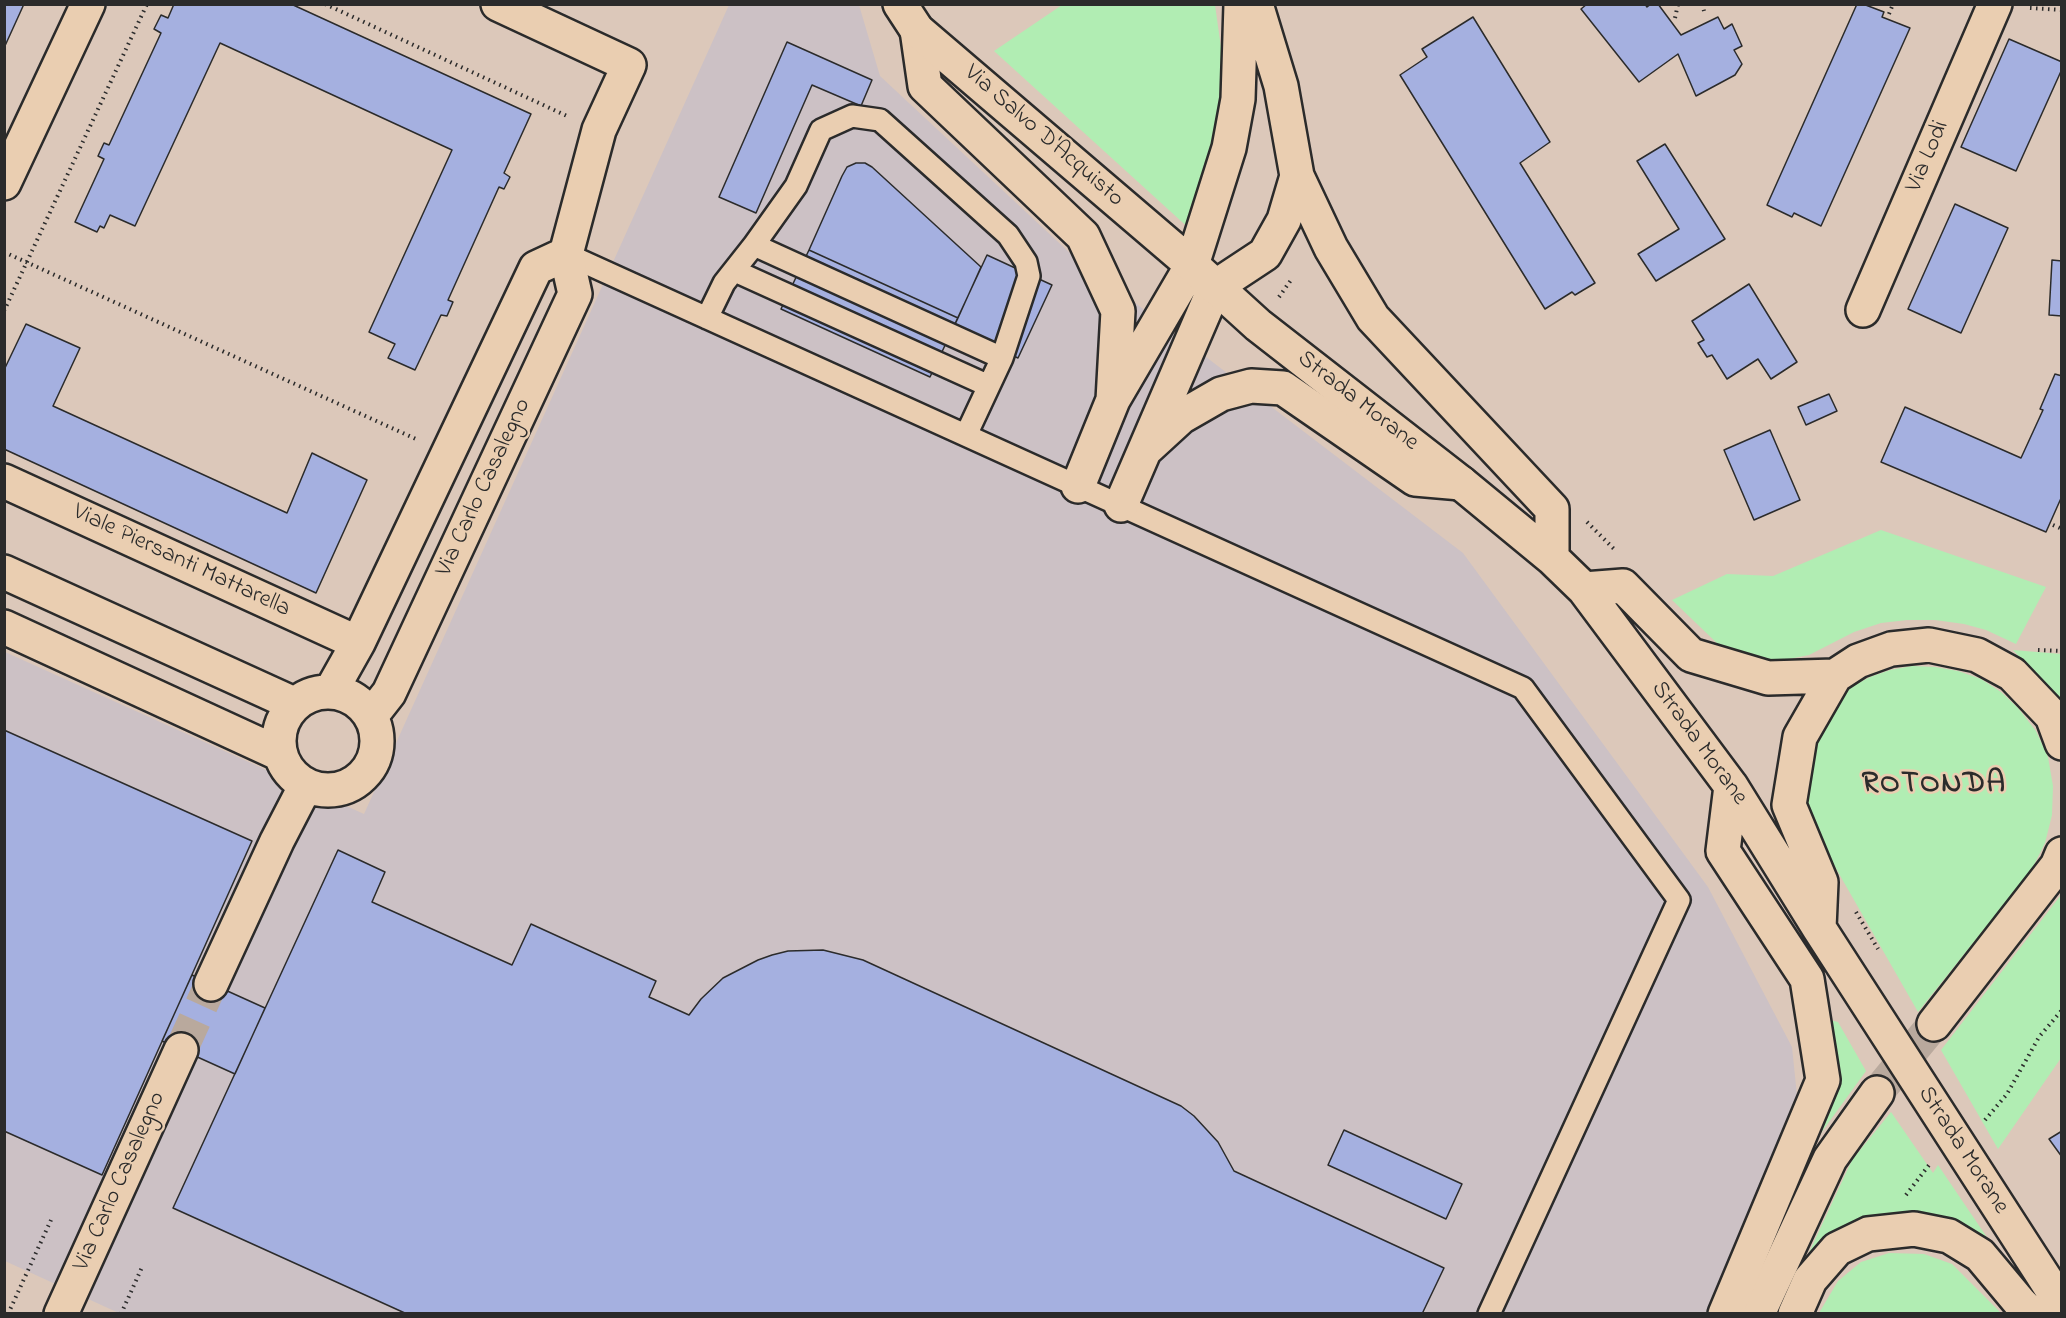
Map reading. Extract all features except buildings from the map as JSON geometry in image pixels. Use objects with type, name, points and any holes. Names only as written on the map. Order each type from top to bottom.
[{"type":"street","points":[[4,183],[88,4]]},
{"type":"street","name":"Via Carlo Casalegno","points":[[371,716],[389,693],[575,294],[566,254],[599,130],[629,65],[498,4]]},
{"type":"street","points":[[1078,486],[1113,400],[1192,265],[1229,148],[1238,99],[1241,4]]},
{"type":"street","points":[[1256,4],[1281,86],[1297,176],[1331,248],[1373,318],[1552,509],[1552,558]]},
{"type":"street","name":"Via Lodi","points":[[1863,310],[2008,6]]},
{"type":"street","points":[[908,17],[925,86],[1083,236],[1118,311],[1113,400]]},
{"type":"street","name":"Via Salvo D'Acquisto","points":[[908,17],[1192,265]]},
{"type":"street","points":[[1121,505],[1215,287],[1265,254],[1284,220],[1297,176]]},
{"type":"street","name":"Via Carlo Casalegno","points":[[331,691],[358,643],[536,268],[566,254]]},
{"type":"street","name":"Strada Morane","points":[[1192,265],[1258,325],[1461,483],[1552,558],[1584,589],[1731,786],[1819,928],[2061,1305]]},
{"type":"street","points":[[1145,450],[1180,417],[1221,394],[1251,386],[1283,388],[1415,479],[1461,483]]},
{"type":"street","name":"Viale Piersanti Mattarella","points":[[4,481],[358,643]]},
{"type":"street","points":[[4,572],[294,704]]},
{"type":"street","points":[[1584,589],[1623,586],[1691,655],[1768,678],[1835,676]]},
{"type":"street","points":[[4,627],[280,754]]},
{"type":"street","points":[[1819,928],[1821,882],[1789,806],[1800,737],[1835,676],[1858,661],[1891,649],[1929,645],[1977,655],[2012,674],[2052,716],[2061,743]]},
{"type":"street","points":[[331,691],[347,695],[361,703],[371,716],[375,724],[378,744],[375,757],[359,779],[347,786],[333,790],[306,785],[290,772],[280,754],[278,736],[281,724],[294,704],[305,696],[331,691]]},
{"type":"street","points":[[211,984],[277,841],[306,785]]},
{"type":"street","points":[[1725,1314],[1823,1080],[1807,980],[1723,851],[1731,786]]},
{"type":"street","points":[[1934,1024],[2057,866],[2061,854]]},
{"type":"street","name":"Via Carlo Casalegno","points":[[61,1314],[181,1050]]},
{"type":"street","points":[[1758,1314],[1830,1159],[1877,1093]]},
{"type":"street","points":[[1795,1314],[1810,1280],[1837,1249],[1868,1234],[1914,1229],[1949,1236],[1980,1255],[2031,1314]]},
{"type":"lane","points":[[707,318],[724,283],[796,186],[821,130],[852,116],[880,120],[1008,235],[1026,261],[1029,276],[1002,358],[966,435]]},
{"type":"lane","points":[[754,245],[1002,358]]},
{"type":"lane","points":[[566,254],[1523,687],[1679,900],[1489,1314]]},
{"type":"lane","points":[[735,271],[989,386]]},
{"type":"path","points":[[4,311],[147,4]]},
{"type":"path","points":[[325,4],[599,130]]},
{"type":"path","points":[[1676,18],[1678,4]]},
{"type":"path","points":[[1702,4],[1704,11]]},
{"type":"path","points":[[1889,14],[1893,4]]},
{"type":"path","points":[[2008,6],[2061,10]]},
{"type":"path","points":[[4,252],[449,454]]},
{"type":"path","points":[[1583,518],[1617,552]]},
{"type":"path","points":[[2053,525],[2061,529]]},
{"type":"path","points":[[2031,649],[2061,651]]},
{"type":"path","points":[[1978,1128],[2007,1094],[2039,1037],[2061,1010]]},
{"type":"path","points":[[1899,1204],[1935,1158]]},
{"type":"path","points":[[8,1314],[51,1220]]},
{"type":"path","points":[[121,1314],[143,1265]]},
{"type":"shaded area","points":[[729,5],[859,5],[880,76],[1071,254],[1463,553],[1708,887],[1792,1047],[1799,1115],[1709,1313],[121,1314],[5,1261],[5,652],[364,814]]},
{"type":"green space","points":[[1062,5],[1215,5],[1229,104],[1192,231],[994,51]]},
{"type":"green space","points":[[1881,530],[2046,587],[2016,644],[1986,630],[1964,624],[1935,620],[1907,620],[1881,623],[1854,632],[1809,655],[1784,660],[1758,660],[1735,655],[1720,646],[1672,600],[1727,574],[1773,576]]},
{"type":"green space","points":[[2013,650],[2061,654],[2061,702],[2026,664]]},
{"type":"green space","points":[[1912,666],[1958,671],[1981,679],[2001,692],[2018,708],[2036,731],[2048,757],[2053,786],[2052,815],[2045,843],[2032,869],[1918,1012],[1814,830],[1806,795],[1813,749],[1828,705],[1851,687],[1870,677]]},
{"type":"green space","points":[[2061,895],[2061,1058],[1998,1149],[1941,1050]]},
{"type":"green space","points":[[1830,1020],[1838,1022],[1866,1071],[1813,1144]]},
{"type":"green space","points":[[1891,1112],[1933,1173],[1938,1165],[2003,1261],[1936,1221],[1799,1274],[1852,1160]]},
{"type":"green space","points":[[1889,1253],[1924,1254],[1952,1264],[2001,1313],[1819,1313],[1838,1281],[1861,1262]]},
{"type":"tunnel","points":[[181,1050],[211,984]]},
{"type":"tunnel","points":[[1877,1093],[1934,1024]]},
{"type":"district","name":"ROTONDA","points":[[1934,786]]}]
